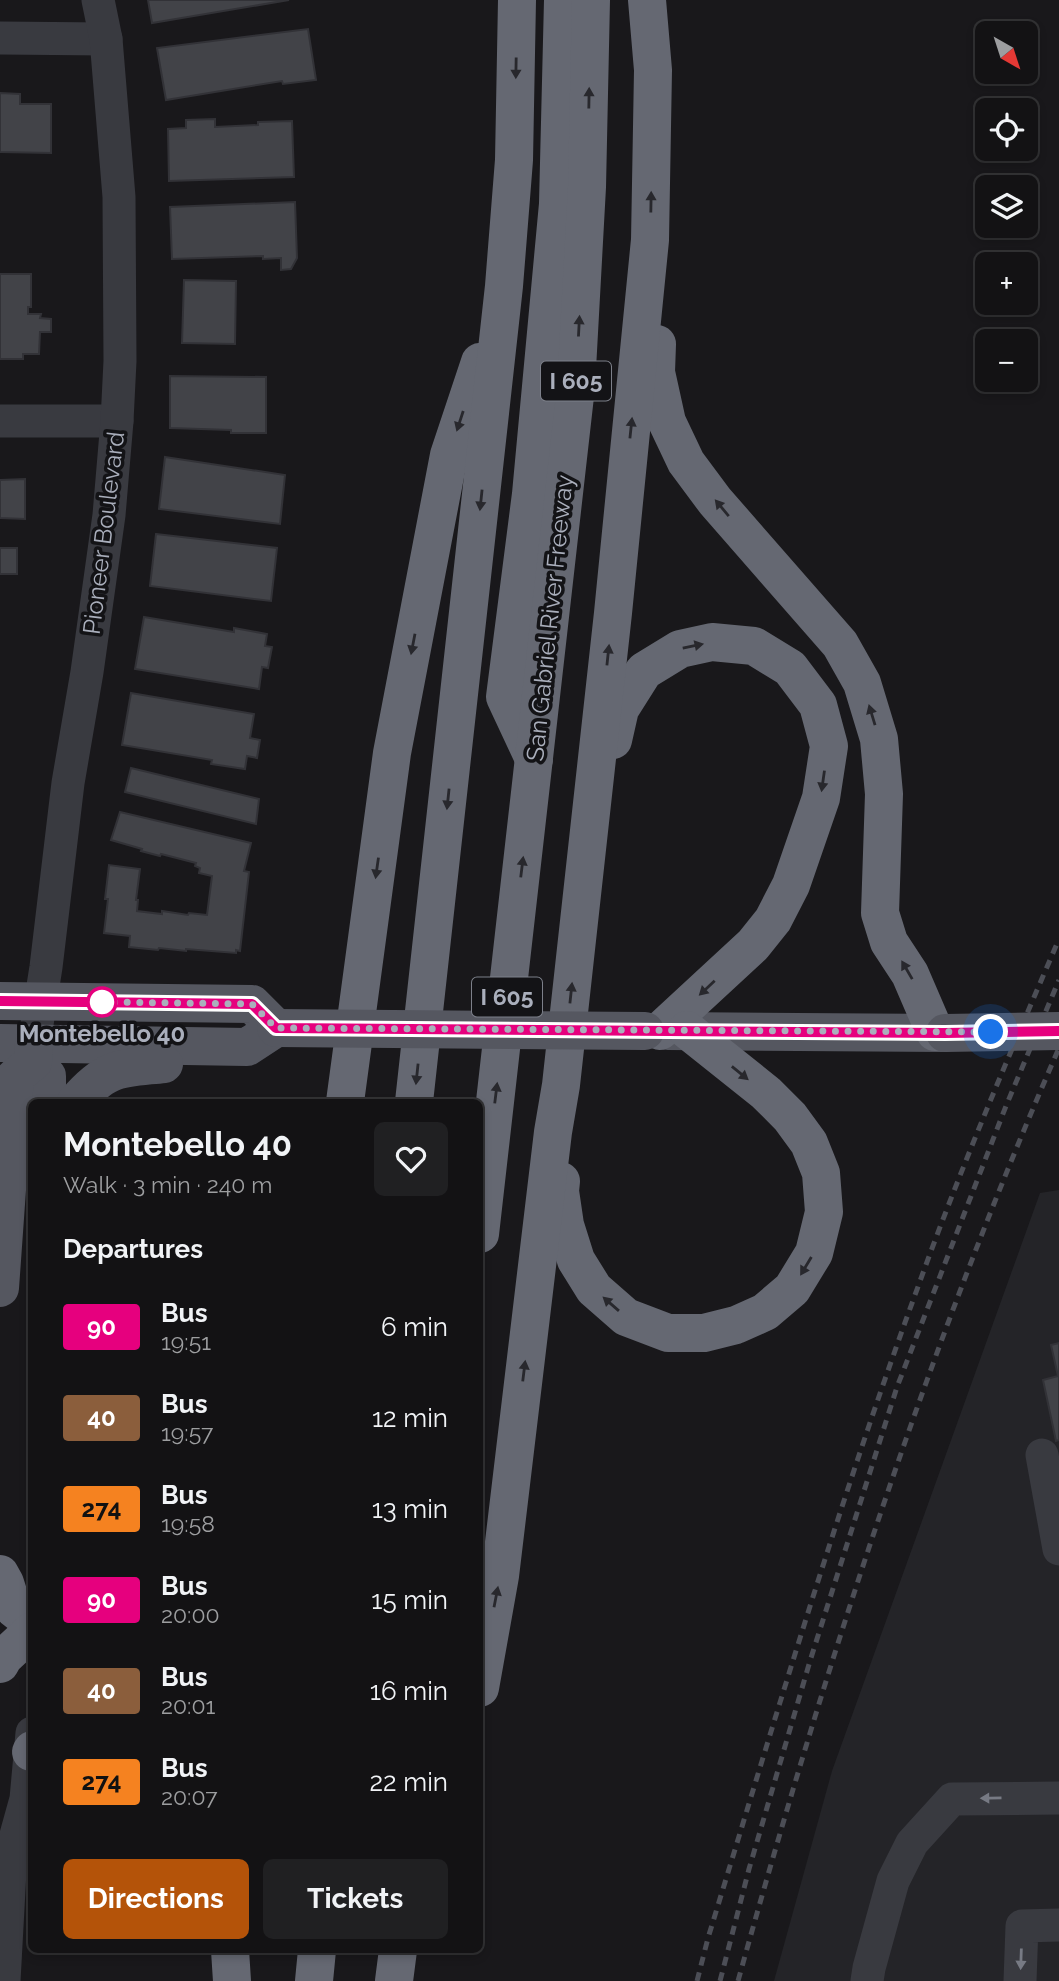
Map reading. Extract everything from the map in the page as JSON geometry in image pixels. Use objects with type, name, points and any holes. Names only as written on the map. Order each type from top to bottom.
[{"type":"highway","points":[[414,1099],[504,286],[514,160],[517,0]]},
{"type":"highway","points":[[456,731],[489,698],[533,310],[543,158],[548,0]]},
{"type":"highway","points":[[534,759],[505,696],[531,494],[558,204],[563,0]]},
{"type":"highway","name":"San Gabriel River Freeway","points":[[483,1208],[576,387],[587,187],[591,0]]},
{"type":"highway","points":[[483,1671],[500,1576],[553,1132],[561,1085],[613,613],[650,240],[653,70],[647,0]]},
{"type":"highway","points":[[650,240],[657,327],[656,372],[667,422],[686,461],[715,501],[839,644],[862,683],[879,739],[884,794],[880,913],[889,942],[910,974],[940,1032]]},
{"type":"highway","points":[[345,1099],[393,753],[449,455],[504,286]]},
{"type":"highway","points":[[561,1085],[565,1132],[560,1191],[563,1214],[576,1260],[594,1289],[626,1317],[668,1333],[704,1333],[736,1325],[765,1311],[792,1289],[814,1253],[824,1213],[821,1173],[808,1143],[790,1117],[766,1093],[664,1031],[753,945],[773,920],[791,885],[821,798],[829,746],[818,705],[790,668],[754,646],[712,642],[680,649],[644,671],[620,709],[584,869]]},
{"type":"highway","points":[[0,1574],[13,1608],[28,1620]]},
{"type":"highway","points":[[0,1664],[28,1634]]},
{"type":"highway","points":[[230,1953],[232,1981]]},
{"type":"highway","points":[[314,1981],[317,1953]]},
{"type":"main road","points":[[0,1001],[252,1004],[276,1028]]},
{"type":"main road","points":[[22,1050],[247,1047],[276,1028],[1059,1031]]},
{"type":"main road","points":[[79,1099],[102,1077],[117,1069],[172,1063],[215,1047]]},
{"type":"main road","points":[[22,1050],[47,1076],[47,1099]]},
{"type":"main road","name":"Pioneer Boulevard","points":[[0,1288],[15,1077],[22,1050]]},
{"type":"street","name":"Pioneer Boulevard","points":[[22,1050],[41,1000],[68,783],[109,515],[117,421],[120,360],[119,197],[106,39],[98,0]]},
{"type":"street","points":[[0,37],[106,39]]},
{"type":"street","points":[[0,421],[117,421]]},
{"type":"street","points":[[1042,1455],[1059,1549]]},
{"type":"street","points":[[4,1981],[6,1839],[26,1799],[28,1780]]},
{"type":"street","points":[[867,1981],[893,1881],[912,1843],[952,1799],[1059,1798]]},
{"type":"street","points":[[1020,1981],[1022,1926],[1059,1925]]},
{"type":"shaded area","points":[[1059,1190],[1059,1981],[774,1981],[832,1771],[1040,1193]]},
{"type":"building","points":[[148,0],[289,0],[152,23]]},
{"type":"building","points":[[308,29],[316,80],[283,84],[282,81],[166,100],[157,48]]},
{"type":"building","points":[[0,93],[20,94],[20,104],[51,104],[51,153],[0,152]]},
{"type":"building","points":[[215,119],[215,127],[292,121],[294,177],[169,181],[168,129],[186,128],[186,120]]},
{"type":"building","points":[[295,202],[297,258],[291,269],[281,270],[281,258],[263,259],[263,256],[172,259],[170,207]]},
{"type":"building","points":[[0,274],[31,274],[31,307],[28,307],[28,314],[41,314],[40,318],[51,319],[51,332],[40,332],[39,354],[23,354],[23,359],[0,359]]},
{"type":"building","points":[[184,280],[236,281],[235,344],[182,343]]},
{"type":"building","points":[[170,376],[266,377],[266,433],[170,428]]},
{"type":"building","points":[[165,457],[285,475],[280,524],[159,509]]},
{"type":"building","points":[[25,479],[25,519],[0,518],[0,480]]},
{"type":"building","points":[[156,534],[277,548],[271,601],[150,586]]},
{"type":"building","points":[[0,548],[17,548],[17,574],[0,574]]},
{"type":"building","points":[[144,617],[234,632],[234,628],[267,634],[265,646],[272,647],[268,668],[262,667],[259,689],[135,669]]},
{"type":"building","points":[[131,693],[254,714],[250,738],[260,740],[257,758],[247,756],[245,769],[211,764],[212,760],[122,745]]},
{"type":"building","points":[[131,768],[259,799],[256,824],[125,792]]},
{"type":"building","points":[[120,812],[251,843],[244,871],[249,872],[240,951],[236,950],[236,953],[129,947],[130,936],[104,933],[109,865],[140,869],[137,911],[207,915],[212,876],[199,873],[200,868],[195,866],[196,863],[141,851],[142,849],[111,840]]},
{"type":"building","points":[[1059,1343],[1059,1440],[1056,1441],[1043,1380],[1058,1376],[1051,1345]]},
{"type":"railway","points":[[697,1981],[809,1610],[890,1365],[969,1153],[1059,939]]},
{"type":"railway","points":[[720,1981],[749,1869],[810,1661],[897,1387],[1006,1106],[1059,980]]},
{"type":"railway","points":[[738,1981],[807,1744],[882,1509],[966,1277],[1059,1048]]},
{"type":"bus line","name":"90","points":[[0,1001],[252,1004],[276,1028],[945,1033],[1059,1031]]},
{"type":"place","name":"Montebello 40","points":[[102,1002]]},
{"type":"route","points":[[102,1002],[252,1004],[276,1028],[991,1032]]}]
